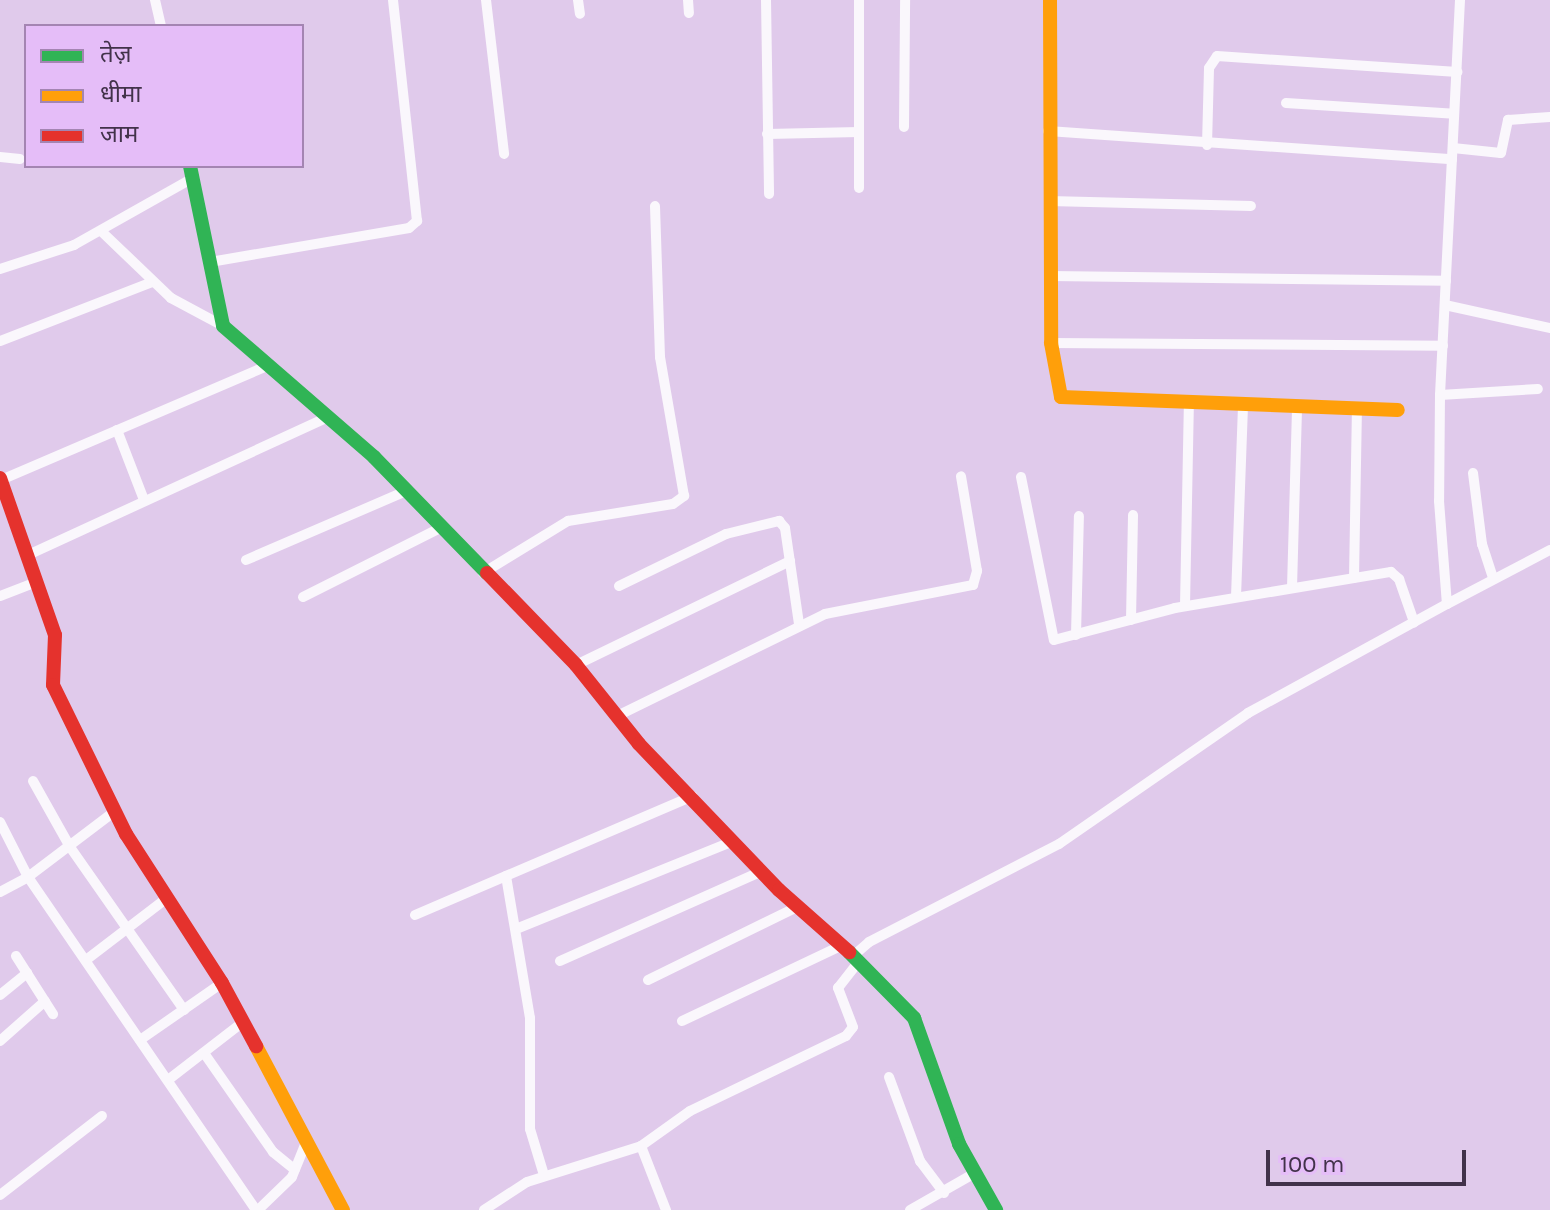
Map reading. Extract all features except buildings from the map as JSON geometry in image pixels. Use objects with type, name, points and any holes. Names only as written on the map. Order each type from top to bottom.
[{"type":"street","points":[[155,0],[161,24]]},
{"type":"street","points":[[210,262],[409,228],[417,221],[393,0]]},
{"type":"street","points":[[486,0],[504,154]]},
{"type":"street","points":[[578,0],[580,14]]},
{"type":"street","points":[[688,0],[689,13]]},
{"type":"street","points":[[766,0],[769,194]]},
{"type":"street","points":[[859,0],[859,188]]},
{"type":"street","points":[[904,127],[905,0]]},
{"type":"street","points":[[1050,0],[1051,343],[1059,391],[1066,401],[1398,410]]},
{"type":"street","points":[[1447,604],[1439,501],[1440,395],[1460,0]]},
{"type":"street","points":[[1207,145],[1209,68],[1217,56],[1457,72]]},
{"type":"street","points":[[1286,103],[1454,114]]},
{"type":"street","points":[[1048,131],[1207,145],[1501,153],[1508,120],[1550,117]]},
{"type":"street","points":[[767,134],[859,132]]},
{"type":"street","points":[[0,157],[20,159]]},
{"type":"street","points":[[0,269],[101,231],[192,172],[223,326]]},
{"type":"street","points":[[1049,201],[1251,206]]},
{"type":"street","points":[[483,573],[568,521],[673,504],[684,496],[660,357],[655,206]]},
{"type":"street","points":[[101,231],[152,282],[223,326],[328,417],[406,491],[576,665],[615,717],[762,871],[797,907],[856,958],[914,1018],[973,1174],[996,1210]]},
{"type":"street","points":[[1050,276],[1446,281]]},
{"type":"street","points":[[0,341],[152,282]]},
{"type":"street","points":[[1445,305],[1550,328]]},
{"type":"street","points":[[1051,343],[1443,346]]},
{"type":"street","points":[[267,366],[0,479],[55,635],[53,685],[114,812],[222,983],[305,1145],[343,1210]]},
{"type":"street","points":[[1440,395],[1538,389]]},
{"type":"street","points":[[1185,606],[1189,403]]},
{"type":"street","points":[[1236,597],[1243,405]]},
{"type":"street","points":[[1292,588],[1297,408]]},
{"type":"street","points":[[1354,578],[1357,409]]},
{"type":"street","points":[[28,555],[328,417]]},
{"type":"street","points":[[117,430],[144,500]]},
{"type":"street","points":[[1473,473],[1482,544],[1493,578]]},
{"type":"street","points":[[615,717],[799,624],[825,614],[973,585],[977,571],[961,476]]},
{"type":"street","points":[[1021,477],[1050,638],[1076,635],[1185,606],[1354,578],[1396,575],[1414,622]]},
{"type":"street","points":[[246,560],[406,491]]},
{"type":"street","points":[[1131,620],[1133,515]]},
{"type":"street","points":[[1076,635],[1079,516]]},
{"type":"street","points":[[619,586],[726,534],[779,521],[790,561],[799,624]]},
{"type":"street","points":[[303,597],[440,528]]},
{"type":"street","points":[[484,1210],[544,1175],[641,1146],[690,1111],[852,1032],[838,988],[869,942],[1059,844],[1248,713],[1493,578],[1550,550]]},
{"type":"street","points":[[576,665],[790,561]]},
{"type":"street","points":[[0,596],[37,582]]},
{"type":"street","points":[[33,781],[70,847],[184,1010]]},
{"type":"street","points":[[415,915],[693,796]]},
{"type":"street","points":[[0,892],[28,877],[114,812]]},
{"type":"street","points":[[0,822],[28,877],[257,1210],[295,1170],[305,1145]]},
{"type":"street","points":[[516,929],[734,841]]},
{"type":"street","points":[[560,961],[762,871]]},
{"type":"street","points":[[506,876],[530,1018],[528,1120],[544,1175]]},
{"type":"street","points":[[86,960],[167,898]]},
{"type":"street","points":[[648,980],[797,907]]},
{"type":"street","points":[[682,1021],[841,946]]},
{"type":"street","points":[[16,956],[53,1014]]},
{"type":"street","points":[[0,995],[27,973]]},
{"type":"street","points":[[140,1040],[222,983]]},
{"type":"street","points":[[0,1041],[45,1001]]},
{"type":"street","points":[[168,1080],[243,1022]]},
{"type":"street","points":[[204,1053],[273,1152],[295,1170]]},
{"type":"street","points":[[889,1077],[920,1161],[944,1193]]},
{"type":"street","points":[[0,1195],[102,1116]]},
{"type":"street","points":[[641,1146],[666,1210]]},
{"type":"street","points":[[910,1210],[973,1174]]},
{"type":"traffic: fast","points":[[190,168],[223,326],[374,457],[487,573]]},
{"type":"traffic: fast","points":[[849,952],[914,1018],[959,1144],[996,1210]]},
{"type":"traffic: slow","points":[[1050,0],[1051,343],[1061,397],[1398,410]]},
{"type":"traffic: slow","points":[[256,1046],[343,1210]]},
{"type":"traffic: jam","points":[[0,478],[55,635],[53,685],[126,834],[222,983],[256,1046]]},
{"type":"traffic: jam","points":[[487,573],[576,665],[639,744],[779,890],[849,952]]}]
